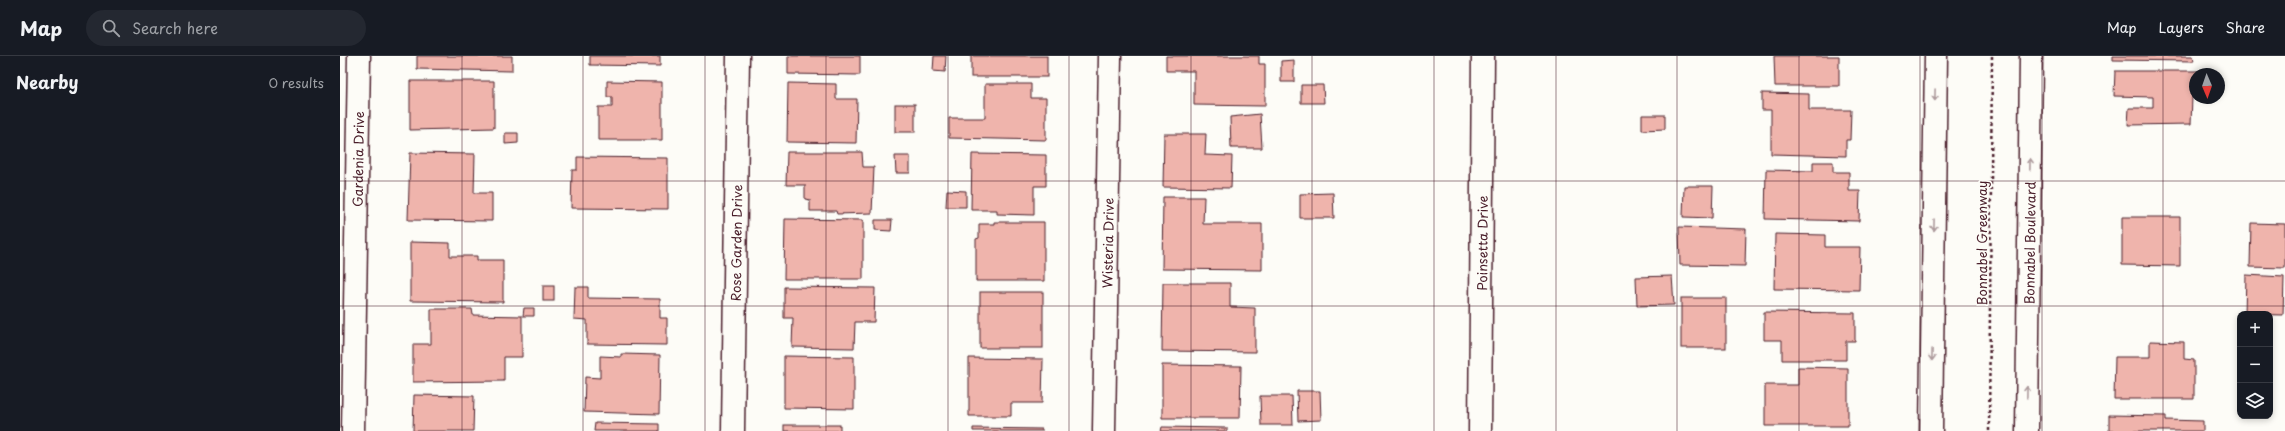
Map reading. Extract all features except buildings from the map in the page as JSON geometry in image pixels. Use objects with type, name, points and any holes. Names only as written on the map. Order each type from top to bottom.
[{"type":"street","name":"Gardenia Drive","points":[[353,431],[359,56]]},
{"type":"street","name":"Rose Garden Drive","points":[[733,431],[738,56]]},
{"type":"street","name":"Wisteria Drive","points":[[1104,431],[1110,56]]},
{"type":"street","name":"Poinsetta Drive","points":[[1480,431],[1483,56]]},
{"type":"street","points":[[1931,431],[1936,56]]},
{"type":"street","name":"Bonnabel Boulevard","points":[[2027,431],[2031,56]]},
{"type":"path","name":"Bonnabel Greenway","points":[[1989,431],[1992,56]]}]
